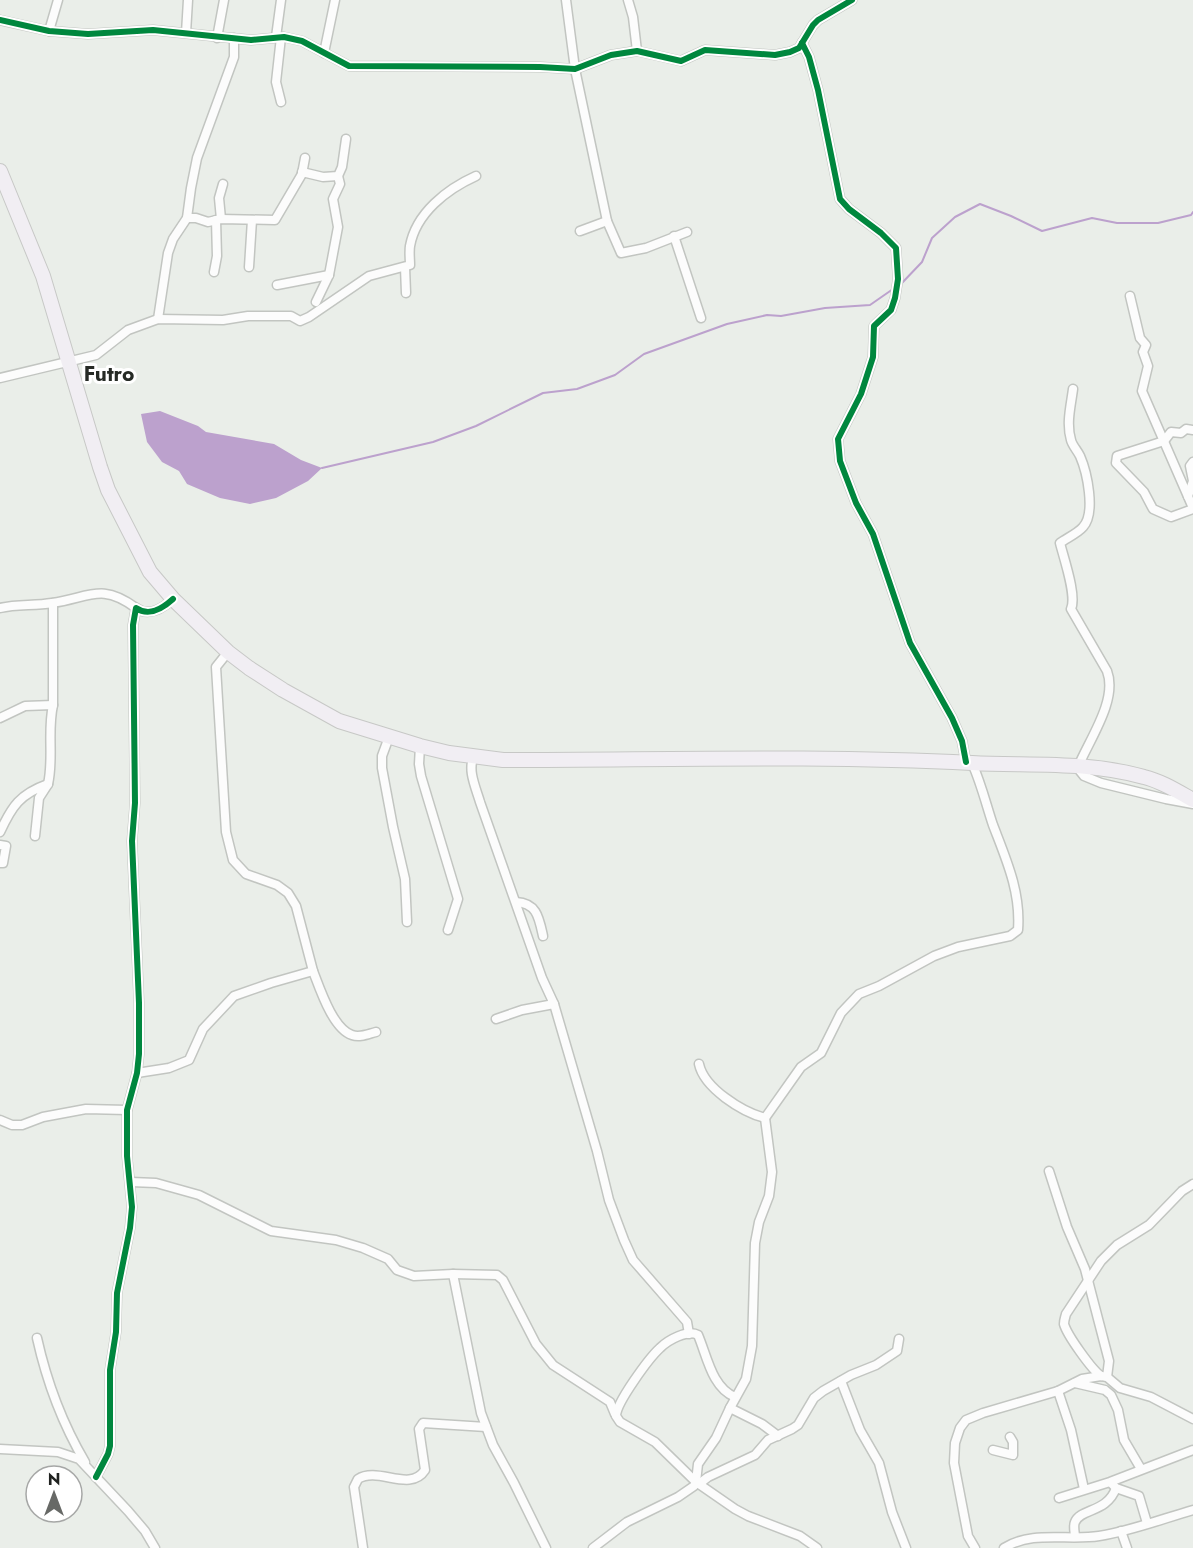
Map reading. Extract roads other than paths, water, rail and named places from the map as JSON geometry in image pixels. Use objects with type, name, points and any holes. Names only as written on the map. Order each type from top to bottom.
[{"type":"main road","points":[[0,171],[43,276],[108,490],[150,572],[173,599],[228,652],[283,690],[339,720],[420,746],[503,760],[872,758],[1077,766],[1145,777],[1169,786],[1193,802]]},
{"type":"street","points":[[49,31],[58,0]]},
{"type":"street","points":[[186,33],[188,0]]},
{"type":"street","points":[[218,38],[224,0]]},
{"type":"street","points":[[280,102],[276,82],[281,0]]},
{"type":"street","points":[[324,53],[335,0]]},
{"type":"street","points":[[566,0],[575,69],[607,221],[621,253],[646,248],[687,232]]},
{"type":"street","points":[[628,0],[633,17],[637,51]]},
{"type":"street","points":[[0,20],[49,31],[88,34],[153,30],[250,40],[278,37],[302,41],[349,66],[575,69],[611,55],[637,51],[681,61],[705,50],[775,55],[795,50],[802,44],[818,20],[852,0]]},
{"type":"street","points":[[158,319],[168,253],[173,239],[187,218],[197,158],[234,57],[234,39]]},
{"type":"street","points":[[697,1483],[696,1467],[716,1438],[749,1367],[754,1318],[755,1243],[772,1182],[771,1153],[765,1118],[801,1067],[821,1053],[840,1013],[859,994],[879,986],[934,956],[958,947],[1007,936],[1018,930],[1018,909],[1010,868],[993,824],[979,777],[969,763],[952,718],[910,643],[873,534],[856,503],[840,461],[838,439],[861,394],[873,357],[874,326],[891,310],[898,279],[898,266],[896,248],[840,199],[818,90],[809,57],[802,44]]},
{"type":"street","points":[[316,303],[328,275],[338,227],[333,199],[340,184],[338,176],[342,167],[345,139]]},
{"type":"street","points":[[187,218],[193,217],[208,222],[275,220],[293,191],[302,172],[305,158]]},
{"type":"street","points":[[302,172],[323,177],[338,176]]},
{"type":"street","points":[[0,378],[96,355],[128,330],[158,319],[223,320],[248,316],[291,316],[300,321],[369,276],[410,265],[412,237],[430,209],[448,191],[476,176]]},
{"type":"street","points":[[214,272],[217,256],[219,198],[223,184]]},
{"type":"street","points":[[249,267],[252,220]]},
{"type":"street","points":[[580,231],[607,221]]},
{"type":"street","points":[[674,236],[701,318]]},
{"type":"street","points":[[405,267],[406,292]]},
{"type":"street","points":[[277,285],[328,275]]},
{"type":"street","points":[[1130,296],[1140,338],[1146,345],[1143,352],[1148,366],[1142,392],[1164,441],[1190,496],[1193,509],[1171,516],[1153,509],[1144,492],[1116,463],[1117,456],[1164,441],[1171,432],[1181,433],[1186,429],[1193,430]]},
{"type":"street","points":[[1073,389],[1069,418],[1071,441],[1080,456],[1084,469],[1090,514],[1083,529],[1060,543],[1067,576],[1071,583],[1073,600],[1071,609],[1107,671],[1110,682],[1099,722],[1077,766]]},
{"type":"street","points":[[1190,496],[1193,481],[1190,466],[1193,462]]},
{"type":"street","points":[[0,608],[53,603],[84,595],[106,593],[122,598],[145,613],[156,610],[173,599]]},
{"type":"street","points":[[35,836],[39,798],[48,784],[51,772],[49,723],[53,705],[53,603]]},
{"type":"street","points":[[96,1477],[110,1446],[109,1383],[116,1332],[117,1293],[132,1207],[127,1156],[127,1110],[137,1073],[139,1054],[132,841],[135,803],[135,710],[132,647],[136,608]]},
{"type":"street","points":[[228,652],[216,667],[226,832],[230,853],[233,860],[246,874],[277,885],[288,893],[296,906],[313,971],[337,1025],[352,1035],[362,1036],[376,1032]]},
{"type":"street","points":[[0,718],[26,706],[53,705]]},
{"type":"street","points":[[389,737],[382,756],[382,768],[405,879],[407,922]]},
{"type":"street","points":[[420,746],[419,764],[458,899],[448,930]]},
{"type":"street","points":[[474,756],[472,761],[474,783],[542,978],[554,1004],[609,1200],[633,1260],[687,1322],[689,1334]]},
{"type":"street","points":[[0,832],[17,801],[36,788],[48,784]]},
{"type":"street","points":[[0,845],[6,846],[3,863],[0,863]]},
{"type":"street","points":[[516,902],[532,906],[536,910],[543,936]]},
{"type":"street","points":[[137,1073],[169,1068],[189,1060],[202,1029],[234,996],[313,971]]},
{"type":"street","points":[[496,1019],[522,1010],[554,1004]]},
{"type":"street","points":[[699,1064],[702,1074],[708,1081],[731,1101],[749,1114],[765,1118]]},
{"type":"street","points":[[0,1120],[12,1125],[22,1125],[43,1117],[86,1109],[127,1110]]},
{"type":"street","points":[[975,1548],[968,1536],[955,1474],[954,1450],[960,1428],[966,1420],[1058,1391],[1089,1378],[1104,1377],[1110,1370],[1109,1358],[1089,1282],[1064,1218],[1049,1171]]},
{"type":"street","points":[[131,1182],[156,1183],[199,1195],[271,1231],[336,1240],[363,1248],[387,1259],[397,1270],[414,1276],[497,1275],[503,1280],[536,1344],[553,1365],[610,1402],[620,1422],[647,1436],[660,1446],[697,1483],[741,1513],[792,1533],[817,1548]]},
{"type":"street","points":[[1193,1184],[1182,1191],[1146,1227],[1118,1245],[1099,1264],[1066,1314],[1064,1323],[1095,1372],[1120,1388],[1151,1397],[1193,1419]]},
{"type":"street","points":[[453,1274],[477,1398],[486,1427],[546,1548]]},
{"type":"street","points":[[616,1416],[621,1402],[656,1352],[671,1340],[689,1334],[698,1335],[706,1359],[722,1388],[735,1397]]},
{"type":"street","points":[[37,1338],[46,1376],[56,1403],[67,1431],[86,1466]]},
{"type":"street","points":[[593,1548],[627,1522],[678,1497],[708,1477],[754,1455],[765,1442],[798,1425],[819,1394],[890,1358],[897,1352],[899,1339]]},
{"type":"street","points":[[841,1381],[860,1430],[876,1457],[892,1512],[906,1548]]},
{"type":"street","points":[[1075,1383],[1105,1390],[1111,1395],[1118,1410],[1124,1440],[1141,1469]]},
{"type":"street","points":[[1058,1391],[1071,1430],[1084,1489]]},
{"type":"street","points":[[729,1408],[762,1424],[778,1436]]},
{"type":"street","points":[[363,1548],[354,1487],[358,1479],[370,1474],[408,1479],[422,1475],[424,1466],[419,1429],[423,1423],[486,1427]]},
{"type":"street","points":[[993,1450],[1013,1455],[1010,1437]]},
{"type":"street","points":[[0,1449],[58,1452],[73,1456],[86,1466],[141,1526],[155,1548]]},
{"type":"street","points":[[1059,1498],[1084,1489],[1113,1485],[1141,1469],[1193,1450]]},
{"type":"street","points":[[1113,1485],[1138,1496],[1147,1523]]},
{"type":"street","points":[[1075,1537],[1075,1523],[1113,1497],[1113,1485]]},
{"type":"street","points":[[1004,1548],[1029,1539],[1052,1536],[1095,1536],[1192,1513]]},
{"type":"street","points":[[1121,1531],[1127,1548]]},
{"type":"waterway","points":[[901,284],[922,262],[932,238],[955,217],[980,204],[1042,231],[1092,218],[1117,223],[1158,223],[1191,215],[1193,212]]},
{"type":"waterway","points":[[322,468],[433,442],[476,426],[543,393],[577,389],[615,375],[644,354],[727,324],[767,315],[781,316],[825,308],[870,305],[893,289]]},
{"type":"district","name":"Futro","points":[[109,374]]}]
